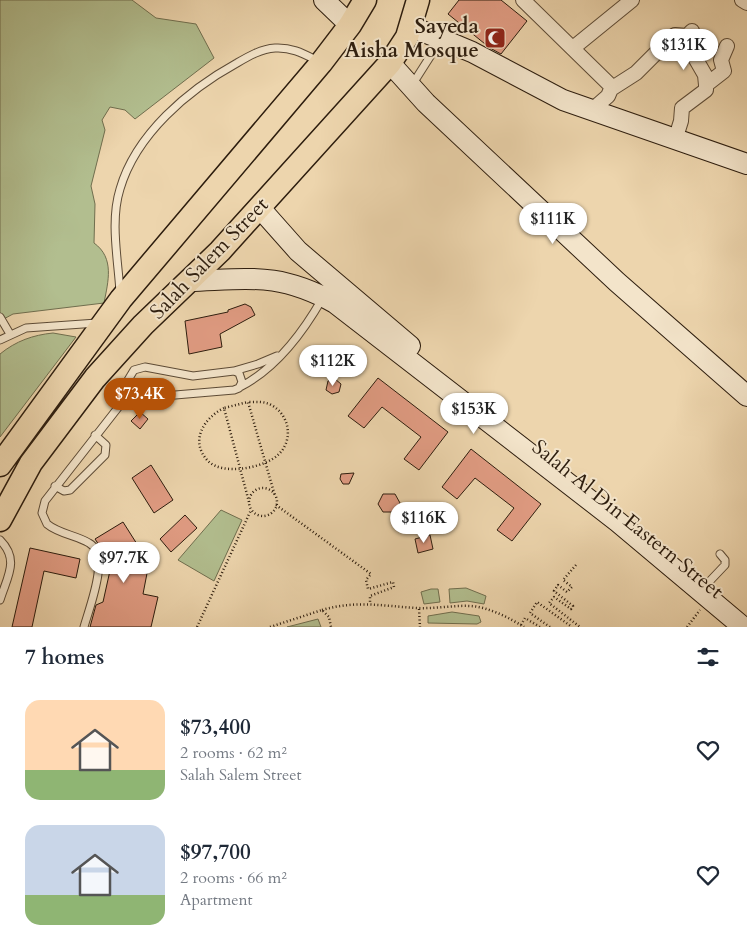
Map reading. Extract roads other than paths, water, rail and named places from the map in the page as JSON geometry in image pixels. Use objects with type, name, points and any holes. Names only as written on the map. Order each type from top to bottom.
[{"type":"main road","points":[[324,0],[350,25]]},
{"type":"main road","name":"Salah Salem Street","points":[[0,520],[31,463],[72,405],[143,325],[208,264],[390,63],[399,51],[410,26],[418,0]]},
{"type":"main road","name":"Salah Salem Street","points":[[0,465],[121,298],[321,63],[350,25],[362,2]]},
{"type":"main road","points":[[410,26],[501,66],[552,95],[676,137],[747,164]]},
{"type":"main road","points":[[390,63],[411,86],[617,282],[747,396]]},
{"type":"main road","name":"Salah Al Din Eastern Street","points":[[259,207],[298,251],[350,296],[446,375],[536,443],[747,616]]},
{"type":"main road","name":"Salah Al Din Eastern Street","points":[[189,281],[271,279],[303,287],[323,297],[618,522],[743,627]]},
{"type":"street","points":[[523,0],[611,88]]},
{"type":"street","points":[[573,48],[632,0]]},
{"type":"street","points":[[742,0],[747,3]]},
{"type":"street","points":[[592,110],[608,96],[611,88],[636,73],[672,38],[689,35],[692,31]]},
{"type":"street","points":[[706,85],[724,71],[721,60],[727,46]]},
{"type":"street","points":[[676,137],[682,108],[706,90],[705,75],[690,49]]},
{"type":"lane","points":[[411,86],[442,39]]},
{"type":"lane","points":[[121,298],[115,225],[118,197],[124,178],[152,133],[192,92],[215,75],[260,51],[276,48],[290,49],[321,63]]},
{"type":"lane","points":[[281,354],[258,364],[234,371],[193,376],[139,368],[130,374],[128,386],[140,398],[239,388],[258,377],[281,354],[300,333],[323,297]]},
{"type":"lane","points":[[0,317],[10,334]]},
{"type":"lane","points":[[0,340],[10,334],[41,326],[103,323]]},
{"type":"lane","points":[[234,371],[241,376],[242,382],[239,388]]},
{"type":"lane","points":[[84,627],[100,558],[92,545],[51,528],[43,519],[42,507],[95,435],[131,391]]},
{"type":"lane","points":[[56,486],[64,491],[70,490],[105,455],[106,445],[95,435]]},
{"type":"lane","points":[[0,540],[10,553],[12,560],[0,600]]},
{"type":"lane","points":[[708,584],[725,565],[725,560],[720,554]]},
{"type":"place","name":"Sayeda Aisha Mosque","points":[[495,38]]}]
